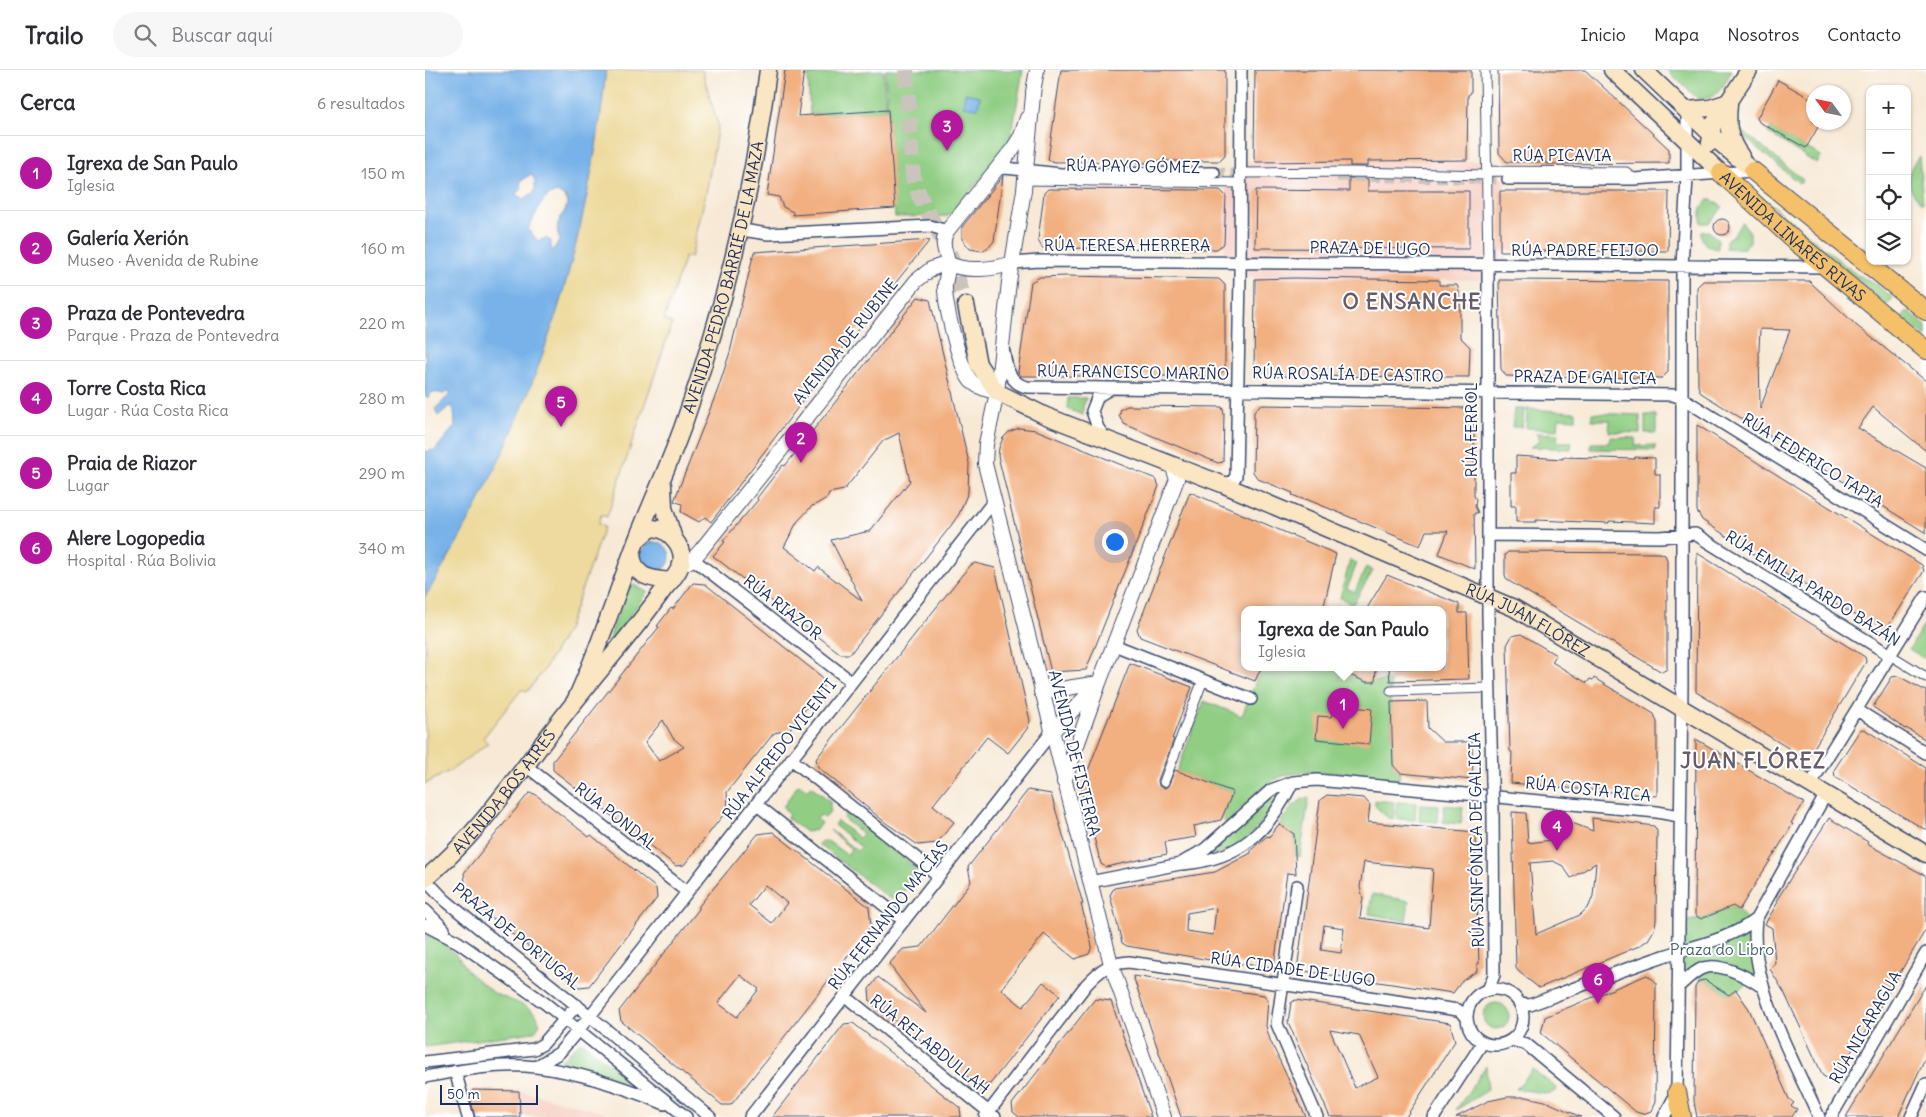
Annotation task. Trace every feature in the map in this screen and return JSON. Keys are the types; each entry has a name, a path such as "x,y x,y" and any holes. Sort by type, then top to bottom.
{"main road":[{"name":"AVENIDA PEDRO BARRIÉ DE LA MAZA","path":"634,547 663,480 703,368 742,230 768,70"},
{"path":"1612,70 1721,173"},
{"path":"1644,70 1753,171"},
{"path":"1711,134 1713,125 1749,70"},
{"path":"1687,110 1710,108 1729,102"},
{"path":"1729,102 1727,121 1731,140 1753,171"},
{"name":"AVENIDA LINARES RIVAS","path":"1711,134 1711,154 1721,173 1825,267 1926,350"},
{"name":"AVENIDA LINARES RIVAS","path":"1753,171 1926,311"},
{"path":"966,305 978,364 997,392"},
{"name":"RÚA JUAN FLÓREZ","path":"997,392 1046,416 1222,484 1488,595 1514,608 1926,854"},
{"name":"AVENIDA PEDRO BARRIÉ DE LA MAZA","path":"663,480 664,508 674,538"},
{"path":"671,581 648,579 641,575 632,562 634,547 651,528 664,531 674,538 682,557 687,562"},
{"name":"AVENIDA BOS AIRES","path":"575,701 593,662 634,547"},
{"name":"AVENIDA BOS AIRES","path":"425,879 457,850 575,701 645,617 687,562"},
{"path":"1677,1092 1682,1117"}],"street":[{"path":"997,392 982,388 971,381 964,370 947,305 945,286 948,263 943,248 947,230 1021,136 1037,70"},
{"path":"1222,484 1232,482 1236,476 1241,263 1241,70"},
{"path":"1485,70 1488,266"},
{"name":"AVENIDA DE FISTERRA","path":"1034,85 1029,171 1002,338 997,392 985,454 993,502 1111,964 1163,1117"},
{"path":"1665,1117 1677,1092 1681,707 1681,266 1687,177 1687,110"},
{"path":"996,170 1029,171"},
{"name":"RÚA PAYO GÓMEZ","path":"1029,171 1240,178"},
{"name":"RÚA PAYO GÓMEZ","path":"1029,171 1061,174 1214,173"},
{"name":"RÚA PICAVIA","path":"1487,173 1617,171 1626,172 1634,179 1687,177 1753,171"},
{"path":"1240,178 1353,172 1487,173"},
{"path":"1508,179 1634,179"},
{"path":"742,230 769,234 930,226 947,230"},
{"name":"RÚA TERESA HERRERA","path":"1013,263 1032,261 1241,263"},
{"path":"948,263 961,268 1013,263"},
{"name":"AVENIDA DE RUBINE","path":"687,562 916,281 931,268 948,263"},
{"name":"PRAZA DE LUGO","path":"1241,263 1488,266"},
{"name":"RÚA PADRE FEIJOO","path":"1488,266 1825,267"},
{"name":"RÚA FERROL","path":"1488,266 1488,595"},
{"name":"RÚA FRANCISCO MARIÑO","path":"1002,338 1010,375 1021,386 1110,389 1238,389"},
{"path":"1105,438 1098,428 1092,412 1099,396 1110,389"},
{"name":"RÚA ROSALÍA DE CASTRO","path":"1238,389 1487,392"},
{"name":"PRAZA DE GALICIA","path":"1487,392 1663,394 1682,398"},
{"name":"RÚA FEDERICO TAPIA","path":"1682,398 1926,550"},
{"path":"1064,782 1099,683 1177,479 1173,468 1166,462"},
{"name":"RÚA ALFREDO VICENTI","path":"535,1067 559,1053 590,1016 993,502"},
{"name":"RÚA EMILIA PARDO BAZÁN","path":"1488,537 1493,535 1660,536 1695,534 1926,677"},
{"name":"RÚA RIAZOR","path":"687,562 852,682"},
{"name":"RÚA SINFÓNICA DE GALICIA","path":"1488,595 1493,811 1494,975 1488,990"},
{"path":"1811,785 1926,597"},
{"path":"1114,645 1251,699"},
{"path":"1164,782 1203,680"},
{"path":"1041,692 1099,683"},
{"path":"1051,733 1099,683"},
{"path":"1391,691 1489,688"},
{"path":"1857,710 1926,753"},
{"name":"RÚA FERNANDO MACÍAS","path":"750,1117 1051,733"},
{"path":"791,759 939,876"},
{"name":"RÚA PONDAL","path":"525,766 687,892"},
{"name":"RÚA COSTA RICA","path":"1180,864 1205,849 1271,790 1293,782 1317,780 1665,812 1679,816"},
{"path":"1090,882 1180,864 1203,862 1222,857 1243,847 1262,829 1284,800 1293,782"},
{"path":"1520,1004 1530,1005 1678,951 1720,940 1741,931 1756,918 1826,794"},
{"path":"756,804 904,921"},
{"name":"PRAZA DE PORTUGAL","path":"425,879 445,900 480,930 577,1005 710,1117"},
{"path":"1297,886 1277,1024 1317,1117"},
{"path":"425,910 458,942 566,1020 686,1117"},
{"path":"1756,918 1755,949 1761,986 1819,1117"},
{"path":"425,925 458,942"},
{"name":"RÚA NICARAGUA","path":"1831,1117 1926,953"},
{"name":"RÚA CIDADE DE LUGO","path":"1111,964 1129,962 1283,984 1458,1010 1467,1016"},
{"path":"990,1115 1086,986 1100,970 1111,964"},
{"path":"1678,987 1694,972 1705,967 1733,972 1761,986"},
{"path":"1488,990 1503,990 1520,1004 1522,1023 1518,1033 1511,1040 1496,1045 1483,1042 1471,1032 1467,1016 1468,1009 1475,997 1488,990"},
{"name":"RÚA REI ABDULLAH","path":"845,996 990,1115"},
{"path":"425,1062 534,1049 543,1044 566,1020 577,1005"},
{"path":"1511,1040 1526,1044 1615,1117"},
{"path":"1434,1117 1483,1042"},
{"path":"425,1077 455,1071 498,1067 535,1067 591,1078 675,1108"},
{"path":"455,1071 469,1117"},
{"path":"1911,1117 1926,1084"}],"shaded area":[{"path":"1241,161 1486,161 1487,178 1504,178 1504,191 1500,195 1500,247 1505,251 1505,266 1488,266 1488,280 1241,278 1241,262 1224,262 1226,183 1240,183"},
{"path":"473,1090 519,1091 593,1109 617,1117 475,1117 467,1097"}],"green space":[{"path":"883,70 886,110 810,115 808,75"},
{"path":"885,70 1023,70 1010,144 949,216 895,217"},
{"path":"1667,70 1732,70 1719,91 1715,95 1704,99 1697,98"},
{"path":"1771,128 1821,156 1817,164 1768,133"},
{"path":"1741,130 1803,180 1800,184 1744,137"},
{"path":"1919,156 1923,203 1911,189 1911,168"},
{"path":"1739,178 1857,275 1873,282 1893,298 1887,305"},
{"path":"1708,200 1712,200 1723,207 1709,223 1701,223 1701,207"},
{"path":"1742,222 1750,232 1750,242 1744,248 1726,249 1726,240 1733,236"},
{"path":"1709,231 1718,240 1718,249 1708,246 1703,242 1701,232"},
{"path":"1907,311 1926,326 1926,337 1902,317"},
{"path":"1068,398 1086,398 1083,406 1083,415 1067,409"},
{"path":"1514,409 1524,409 1522,427 1512,427"},
{"path":"1527,409 1576,412 1576,419 1559,418 1558,430 1526,428"},
{"path":"1592,413 1640,415 1640,433 1609,432 1610,420 1592,420"},
{"path":"1645,415 1656,415 1656,433 1645,433"},
{"path":"1536,433 1558,434 1557,442 1572,442 1571,449 1530,447 1540,441"},
{"path":"1610,437 1636,438 1635,446 1655,445 1655,450 1591,449 1591,443 1609,443"},
{"path":"1350,560 1357,563 1347,589 1355,592 1366,567 1373,571 1353,604 1340,598"},
{"path":"630,583 647,592 611,642 616,646 603,654"},
{"path":"1926,622 1926,657 1925,659 1909,649"},
{"path":"1260,671 1341,671 1366,682 1390,681 1393,765 1400,773 1399,779 1320,772 1290,774 1278,778 1264,787 1226,824 1221,813 1224,813 1232,792 1177,771 1204,701 1242,716"},
{"path":"800,785 808,790 811,786 830,801 830,811 825,818 820,815 817,819 821,823 816,830 806,832 787,818 789,814 783,807 797,786"},
{"path":"1283,793 1265,818 1242,842 1225,852 1201,856 1215,848 1272,797"},
{"path":"1304,798 1309,798 1300,857 1295,855 1294,835 1279,824 1293,806"},
{"path":"1375,800 1394,802 1393,819 1388,818 1375,806"},
{"path":"1397,802 1416,803 1415,820 1396,819"},
{"path":"1420,804 1439,805 1438,822 1419,821"},
{"path":"1444,805 1463,807 1461,824 1443,822"},
{"path":"844,811 914,866 916,875 910,884 905,881 902,886 906,889 898,898 890,899 818,844 822,841 829,842 847,855 851,849 830,830 857,851 861,847 834,825 837,821 859,838 863,834 845,820"},
{"path":"1372,894 1409,901 1406,921 1369,914"},
{"name":"Praza do Libro","path":"1733,906 1746,919 1751,928 1763,975 1729,995 1707,981 1678,969 1679,928 1686,921 1702,919"},
{"path":"425,934 442,942 459,958 468,972 494,993 525,1006 536,1014 540,1024 534,1032 425,1047"},
{"path":"1496,1003 1505,1007 1509,1016 1505,1025 1496,1029 1487,1025 1483,1016 1487,1007"},
{"path":"581,1041 635,1085 556,1065"},
{"path":"1486,1066 1488,1090 1456,1110"},
{"path":"1533,1069 1556,1088 1555,1091 1550,1094 1516,1089"}],"sand":[{"path":"563,70 702,70 718,125 707,188 691,258 685,256 664,320 672,323 607,517 601,515 598,524 604,527 567,630 544,670 527,692 522,689 483,738 488,743 453,769 425,784 425,524 553,250 560,240 557,228 568,202 564,196"}],"water":[{"path":"425,70 606,70 597,141 584,210 567,278 546,344 522,409 493,473 461,535 425,597 425,451 435,450 455,426 454,410 451,405 438,416 435,409 450,394 449,390 444,394 433,392 427,398 425,396","holes":["531,174 535,180 535,191 524,199 515,194 522,189 520,182","557,192 567,198 568,202 557,228 560,240 553,250 551,248 551,241 546,238 538,241 528,229 542,202 551,194"]},
{"path":"965,93 980,96 978,108 963,106"},
{"path":"655,542 666,546 670,557 666,568 655,572 644,568 640,557 644,546"}],"building":[{"path":"785,70 804,70 798,116 888,110 895,208 793,215 793,212 783,207 779,197 767,195"},
{"path":"1061,70 1225,70 1225,156 1220,161 1147,161 1147,163 1137,163 1136,161 1055,162 1048,160"},
{"path":"1255,70 1471,70 1471,93 1468,95 1467,160 1368,161 1368,166 1350,166 1350,161 1256,162 1254,158"},
{"path":"1498,70 1585,70 1669,149 1669,163 1546,164 1546,162 1507,162 1499,153"},
{"path":"1778,80 1806,96 1806,130 1816,130 1806,148 1759,122 1757,118"},
{"path":"1003,176 994,241 982,251 970,249 962,239 962,227"},
{"path":"1349,178 1368,179 1368,191 1469,191 1469,249 1255,248 1256,190 1349,191"},
{"path":"1048,189 1220,190 1226,196 1224,243 1217,249 1042,248 1038,240 1044,193"},
{"path":"1500,191 1669,191 1668,251 1500,251"},
{"path":"1719,219 1725,219 1730,224 1728,233 1719,235 1714,230 1714,224"},
{"path":"930,240 839,353 841,354 811,390 711,522 705,517 699,522 681,512 682,504 674,501 718,389 730,352 754,252"},
{"path":"1040,277 1219,279 1225,285 1225,370 1217,376 1021,376 1018,372 1031,282"},
{"path":"1255,279 1439,280 1439,285 1457,285 1460,303 1460,337 1470,347 1469,377 1257,376 1254,373"},
{"path":"1499,280 1668,281 1668,372 1662,378 1506,376 1501,369"},
{"path":"1703,281 1809,281 1857,326 1926,381 1926,451 1873,407 1858,428 1926,468 1926,533 1701,393 1698,386 1697,287","holes":["1760,329 1790,330 1760,409"]},
{"path":"918,297 930,300 969,463 968,492 959,514 950,527 850,654 841,654 713,556 725,542 723,541 758,500 757,498 774,476 783,465 785,466","holes":["899,433 910,481 870,531 831,540 862,601 818,567 815,571 784,547 797,522 813,505 827,498 829,493 844,490 883,441"]},
{"path":"1260,405 1470,408 1474,412 1474,496 1478,513 1474,513 1475,569 1439,554 1448,531 1426,531 1420,546 1292,495 1293,493 1258,479 1253,472 1254,412"},
{"path":"1127,406 1222,407 1224,413 1223,462 1218,463 1124,424 1119,415 1121,409"},
{"path":"1697,425 1922,565 1924,571 1886,630 1880,631 1793,577 1788,576 1772,563 1760,558 1702,520 1697,511"},
{"path":"1019,428 1036,430 1156,479 1159,486 1086,670 1051,672 998,456 1003,438 1009,432"},
{"path":"1516,456 1563,459 1563,457 1655,458 1655,474 1660,474 1660,507 1655,507 1655,523 1536,520 1536,522 1516,522 1516,506 1511,506 1511,473 1516,473"},
{"path":"1190,492 1336,554 1324,606 1241,606 1241,671 1260,671 1255,681 1140,637 1137,629"},
{"path":"1508,552 1660,553 1665,555 1667,560 1667,669 1662,672 1507,580 1505,575 1505,555"},
{"path":"1697,553 1865,657 1866,662 1809,756 1803,757 1696,692"},
{"path":"975,563 995,568 1030,721 1027,729 1008,753 987,737 933,805 954,822 937,843 918,845 886,823 818,767 816,759 962,575"},
{"path":"1387,575 1459,604 1459,613 1467,613 1469,679 1390,681 1389,671 1446,671 1446,606 1368,606"},
{"path":"693,583 705,584 822,677 823,687 789,730 774,733 727,792 728,809 684,865 676,866 553,770 553,761 659,627 657,626 671,608 673,609","holes":["663,720 673,738 684,747 659,761 645,742"]},
{"path":"1521,634 1556,655 1552,662 1587,683 1590,679 1593,680 1594,678 1654,714 1657,722 1657,796 1511,783 1512,752 1510,751 1507,645 1512,636"},
{"path":"1130,663 1192,687 1158,780 1159,786 1165,788 1168,786 1175,770 1233,792 1221,820 1194,826 1196,837 1165,842 1167,854 1106,867 1101,864 1081,788"},
{"path":"1341,671 1376,671 1375,682 1366,682"},
{"path":"1898,676 1926,691 1926,740 1905,729 1873,707 1892,677"},
{"path":"1427,701 1428,728 1443,742 1472,742 1473,780 1400,773 1393,765 1391,702"},
{"path":"1353,707 1372,709 1369,744 1316,739 1318,716 1331,717 1332,713 1352,715"},
{"path":"1864,729 1926,768 1926,830 1835,777 1834,770 1860,730"},
{"path":"1696,739 1804,803 1791,823 1793,824 1739,910 1733,906 1701,919 1695,915"},
{"path":"1028,790 1051,794 1083,904 1081,904 1092,946 1089,954 1075,959 1044,934 1001,989 1023,1007 1043,982 1060,995 990,1084 980,1086 870,1001 869,989 878,977 926,1013 889,964 903,949 921,947 971,882 968,867"},
{"path":"529,793 535,794 589,837 591,835 656,888 657,898 589,986 579,987 467,898 464,873"},
{"path":"1327,795 1364,798 1370,805 1368,822 1475,832 1479,964 1477,964 1477,971 1462,981 1453,993 1297,970 1320,800","holes":["1364,862 1433,869 1429,928 1360,918 1363,898 1360,887","1324,925 1344,928 1341,953 1321,950"]},
{"path":"1512,812 1526,813 1528,843 1552,840 1561,832 1567,821 1593,831 1592,818 1654,826 1657,831 1656,921 1654,930 1648,940 1639,946 1539,988 1516,968","holes":["1553,861 1563,866 1571,878 1596,863 1593,896 1589,906 1580,915 1536,934 1530,863"]},
{"path":"1829,818 1868,842 1867,844 1926,876 1926,929 1863,1035 1836,1077 1831,1080 1823,1076 1784,992 1770,969 1775,963 1772,928 1765,924 1778,902 1776,901"},
{"path":"1279,824 1294,834 1296,874 1287,873 1274,967 1222,962 1127,946 1122,943 1110,895 1114,888 1215,872 1251,853 1251,850 1267,836 1269,837","holes":["1216,908 1213,935 1186,931 1187,913"]},
{"path":"773,832 869,907 871,926 731,1105 722,1105 621,1021 619,1011 699,909 699,906 758,834","holes":["765,885 787,903 772,923 749,905","740,975 759,989 737,1017 718,1003"]},
{"path":"1647,975 1656,982 1655,1102 1651,1111 1643,1114 1636,1112 1541,1033 1545,1017"},
{"path":"1133,976 1264,995 1268,1000 1266,1026 1270,1040 1306,1117 1181,1117"},
{"path":"1705,980 1729,995 1736,990 1749,1009 1789,1099 1794,1103 1791,1106 1797,1109 1792,1117 1697,1117 1694,1101 1695,987 1699,981"},
{"path":"1926,985 1926,1056 1898,1117 1846,1117"},
{"path":"1095,999 1111,1001 1151,1117 1019,1117 1013,1112 1012,1104"},
{"path":"1295,1000 1450,1023 1455,1041 1406,1117 1330,1117 1288,1022 1291,1003","holes":["1330,1030 1359,1035 1378,1077 1355,1088"]},
{"path":"853,1023 960,1108 961,1117 772,1117 844,1024"},
{"path":"473,1090 519,1091 520,1117 475,1117 469,1094"},
{"path":"1507,1097 1526,1097 1545,1101 1581,1117 1456,1117 1488,1101"}],"tunnel":[{"path":"906,70 913,177 919,195 950,255 966,305"},
{"path":"1214,173 1249,174"},
{"path":"1337,176 1508,179"}],"place":[{"name":"Praza de Pontevedra","path":"947,151"},
{"name":"Praia de Riazor","path":"561,427"},
{"name":"Galería Xerión","path":"801,463"},
{"name":"Igrexa de San Paulo","path":"1343,729"},
{"name":"Torre Costa Rica","path":"1557,851"},
{"name":"Alere Logopedia","path":"1598,1004"}],"district":[{"name":"O ENSANCHE","path":"1412,302"},
{"name":"JUAN FLÓREZ","path":"1753,761"}]}
